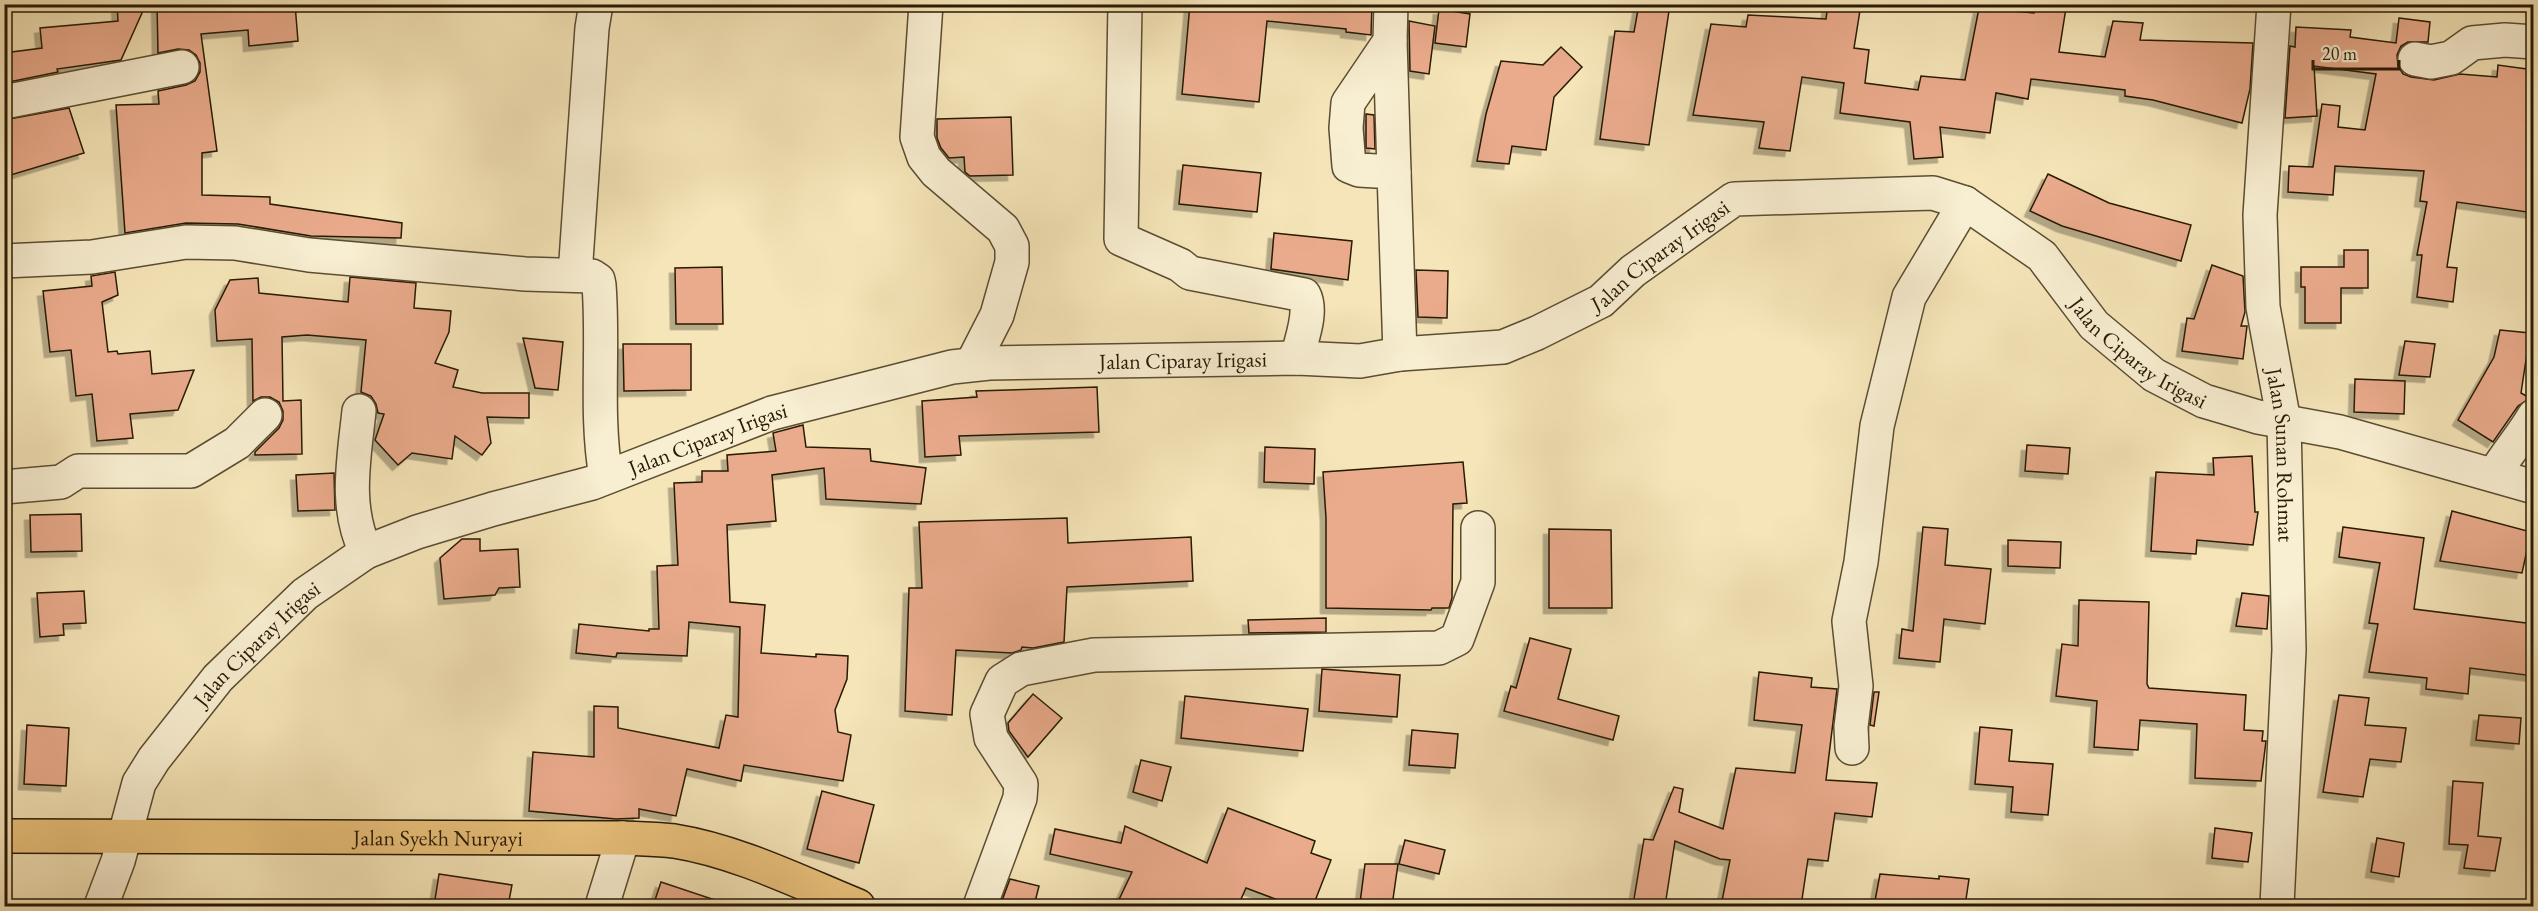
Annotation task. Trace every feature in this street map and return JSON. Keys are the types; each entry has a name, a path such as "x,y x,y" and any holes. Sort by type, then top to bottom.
{"main road":[{"name":"Jalan Syekh Nuryayi","path":"4,836 623,838 675,842 723,854 780,874 858,906"}],"street":[{"path":"575,275 587,87 596,4"},
{"path":"926,4 917,137 924,157 936,172 1003,229 1012,246 1012,262 997,315 977,356"},
{"path":"1125,4 1121,239 1180,265 1190,273 1304,295 1307,302 1307,315 1297,358"},
{"path":"1391,4 1390,41 1400,354"},
{"name":"Jalan Sunan Rohmat","path":"2274,4 2260,215 2263,307 2284,422 2289,650 2277,906"},
{"path":"2415,59 2431,62 2451,58 2472,44 2505,40 2534,42"},
{"path":"1390,41 1348,103 1346,128 1347,155 1351,168 1394,172"},
{"path":"4,102 182,67"},
{"name":"Jalan Ciparay Irigasi","path":"101,906 118,835 146,771 218,678 305,594 359,534 428,529 493,508 569,490 604,465 772,413 977,356 1297,358 1360,361 1400,354 1503,347 1601,301 1633,271 1734,200 1933,193 1965,203 2042,256 2094,325 2154,375 2204,401 2284,422 2340,432 2534,487"},
{"path":"1852,748 1851,727 1856,686 1849,621 1861,562 1877,426 1909,297 1965,203"},
{"path":"4,261 92,257 186,242 235,243 309,255 525,274 592,276 598,280 602,318 604,465"},
{"path":"359,411 351,492 359,534"},
{"path":"4,487 61,482 78,471 191,471 237,443 265,415"},
{"path":"2494,475 2510,448 2522,437 2534,416"},
{"path":"980,906 1020,798 1021,788 991,738 987,714 1002,681 1022,669 1094,655 1439,648 1457,639 1478,582 1478,528"},
{"path":"602,906 623,838"}],"building":[{"path":"117,4 146,4 121,60 57,69 58,72 4,83 4,53 42,48 40,28 118,21"},
{"path":"157,4 295,4 298,41 249,46 248,30 201,34 217,151 202,153 202,195 270,197 270,204 402,223 401,238 311,236 238,224 186,223 125,233 116,105 159,104 158,91 195,81 200,72 200,63 196,55 189,50 178,49 158,53"},
{"path":"1190,4 1372,4 1371,35 1346,32 1346,29 1267,21 1259,102 1182,94"},
{"path":"1639,4 1670,4 1649,145 1600,139 1615,31 1634,32"},
{"path":"1828,4 1861,4 1854,48 1869,50 1865,83 1918,90 1921,76 1965,80 1979,8 2034,13 2035,5 2066,8 2059,52 2105,57 2113,21 2143,23 2140,40 2253,43 2250,89 2242,123 2153,100 2125,96 2125,90 2031,79 2028,99 1996,93 1990,133 1940,127 1943,157 1914,159 1910,122 1840,113 1844,83 1802,77 1790,151 1759,148 1764,122 1693,115 1711,24 1746,27 1748,15 1826,19"},
{"path":"1439,9 1470,14 1466,47 1435,43"},
{"path":"2399,18 2430,22 2428,42 2408,42 2401,46 2397,55 2398,66 2403,74 2434,80 2460,74 2497,77 2498,65 2534,70 2534,213 2457,202 2447,267 2457,268 2453,302 2417,297 2422,255 2417,255 2427,202 2420,201 2424,171 2335,166 2333,195 2288,192 2289,166 2313,167 2322,104 2340,106 2338,127 2365,130 2376,74 2314,66 2317,116 2285,118 2290,46 2295,47 2296,27 2351,30 2350,37 2396,43"},
{"path":"1409,21 1435,26 1429,74 1410,71"},
{"path":"1561,47 1582,67 1554,97 1546,150 1512,146 1509,164 1477,161 1486,114 1501,61 1543,65"},
{"path":"69,108 84,153 4,177 4,120"},
{"path":"1366,114 1374,115 1375,149 1366,148"},
{"path":"1011,117 1013,175 970,176 965,172 964,157 949,158 937,138 937,119"},
{"path":"1183,165 1261,173 1257,212 1179,204"},
{"path":"2048,174 2109,203 2191,225 2181,261 2062,226 2030,211"},
{"path":"1274,233 1352,241 1348,280 1271,269"},
{"path":"2344,250 2368,250 2368,288 2341,288 2341,323 2305,323 2305,287 2301,287 2301,267 2344,267"},
{"path":"2212,265 2243,276 2245,312 2241,326 2247,326 2243,359 2182,351 2187,318 2194,319"},
{"path":"722,267 723,324 676,324 675,268"},
{"path":"1416,270 1448,271 1447,318 1418,317"},
{"path":"115,272 118,295 102,302 108,352 117,351 118,354 150,351 152,374 194,370 178,410 130,414 133,438 97,441 92,394 76,396 71,350 50,352 43,291 92,286 91,276"},
{"path":"350,277 416,283 414,308 451,311 449,332 435,363 458,370 453,387 482,393 529,393 529,418 487,417 491,443 482,455 455,436 452,459 412,453 398,465 375,440 384,414 378,413 371,396 361,392 366,340 307,335 282,337 283,401 301,400 302,454 255,455 255,452 279,428 283,420 283,411 279,402 270,397 261,397 253,401 252,339 217,341 215,310 230,280 258,278 259,293 348,302"},
{"path":"2500,330 2530,333 2521,393 2530,398 2518,406 2493,442 2458,420 2494,357"},
{"path":"523,338 563,342 558,390 535,388"},
{"path":"2405,341 2435,344 2430,377 2399,375"},
{"path":"623,344 691,344 691,390 624,391"},
{"path":"2355,379 2405,381 2404,414 2354,412"},
{"path":"1097,387 1099,432 959,436 961,455 925,457 922,401 977,397 976,391"},
{"path":"803,425 806,447 870,449 871,461 926,468 921,504 826,499 824,468 772,475 776,521 727,525 730,602 765,605 761,653 816,657 816,654 848,656 847,679 835,710 838,732 851,735 843,781 744,765 741,781 687,769 676,816 639,809 639,818 616,819 529,811 533,752 594,757 594,706 618,707 618,728 719,748 726,715 738,717 740,627 689,622 687,656 617,653 616,657 576,653 579,624 649,631 649,629 659,629 657,566 678,565 674,483 702,482 702,471 728,471 727,455 776,451 773,433"},
{"path":"2027,445 2070,448 2068,474 2025,471"},
{"path":"1265,447 1315,449 1314,484 1264,482"},
{"path":"2252,456 2255,512 2258,512 2253,545 2197,540 2196,554 2151,551 2156,472 2214,475 2213,458"},
{"path":"1463,462 1467,503 1453,504 1452,598 1449,608 1432,608 1431,610 1326,608 1326,518 1323,472"},
{"path":"334,473 335,510 298,511 296,475"},
{"path":"2452,511 2531,532 2522,573 2440,561"},
{"path":"81,514 82,551 31,552 30,515"},
{"path":"1067,518 1068,543 1191,537 1193,581 1067,587 1064,642 1033,648 1022,647 1021,650 1012,653 956,650 952,715 905,711 909,588 922,588 919,522"},
{"path":"1923,527 1948,529 1945,565 1991,569 1985,624 1944,619 1940,662 1899,658 1902,629 1913,631"},
{"path":"2343,527 2424,538 2414,609 2534,624 2534,676 2470,668 2468,694 2426,689 2427,678 2369,672 2378,624 2369,623 2380,563 2339,557"},
{"path":"1549,529 1611,530 1612,608 1549,608"},
{"path":"462,539 480,539 480,551 518,549 520,587 499,588 495,595 444,599 440,558"},
{"path":"2008,540 2061,542 2060,568 2008,566"},
{"path":"84,591 86,623 63,624 64,635 40,637 37,593"},
{"path":"2242,593 2269,596 2267,629 2236,626"},
{"path":"2079,600 2149,602 2147,684 2149,688 2246,695 2244,730 2263,731 2262,741 2266,741 2261,781 2195,778 2197,724 2140,720 2138,750 2094,747 2097,701 2056,696 2062,644 2078,646"},
{"path":"1326,618 1326,632 1249,633 1248,620"},
{"path":"1530,638 1571,649 1558,699 1619,716 1613,740 1504,711 1511,686 1516,688"},
{"path":"1322,669 1400,675 1397,717 1319,711"},
{"path":"1759,672 1812,678 1811,687 1837,689 1826,780 1877,783 1872,817 1835,813 1828,861 1808,859 1801,906 1721,906 1730,860 1720,859 1675,841 1665,906 1633,905 1644,839 1653,840 1674,787 1683,789 1679,812 1723,829 1736,768 1795,773 1802,725 1754,720"},
{"path":"1874,692 1879,692 1874,726 1870,725"},
{"path":"1033,694 1062,718 1028,757 1009,731 1008,723"},
{"path":"2339,695 2369,698 2365,725 2406,728 2401,762 2370,759 2363,797 2323,792"},
{"path":"1185,696 1308,709 1303,751 1181,738"},
{"path":"2479,715 2521,718 2519,744 2476,740"},
{"path":"27,725 69,728 66,786 24,784"},
{"path":"1980,727 2012,730 2009,761 2053,764 2048,815 2011,812 2013,787 1975,784"},
{"path":"1412,730 1458,734 1455,768 1409,765"},
{"path":"1141,760 1171,767 1162,801 1133,792"},
{"path":"2453,781 2483,783 2478,836 2501,838 2495,871 2464,868 2468,845 2449,844"},
{"path":"822,791 874,805 859,863 807,849"},
{"path":"1228,808 1315,841 1311,853 1331,860 1313,906 1294,906 1246,888 1238,906 1116,906 1132,872 1050,854 1055,829 1121,843 1125,826 1207,863"},
{"path":"2215,828 2252,833 2248,862 2212,858"},
{"path":"2377,838 2404,843 2399,877 2371,872"},
{"path":"1405,840 1445,850 1439,874 1399,864"},
{"path":"1365,864 1398,864 1392,906 1360,903"},
{"path":"439,874 512,885 508,906 434,906"},
{"path":"1880,874 1969,879 1965,906 1874,906"},
{"path":"1010,879 1039,886 1034,906 1000,906"},
{"path":"661,882 721,902 720,906 653,906"}]}
